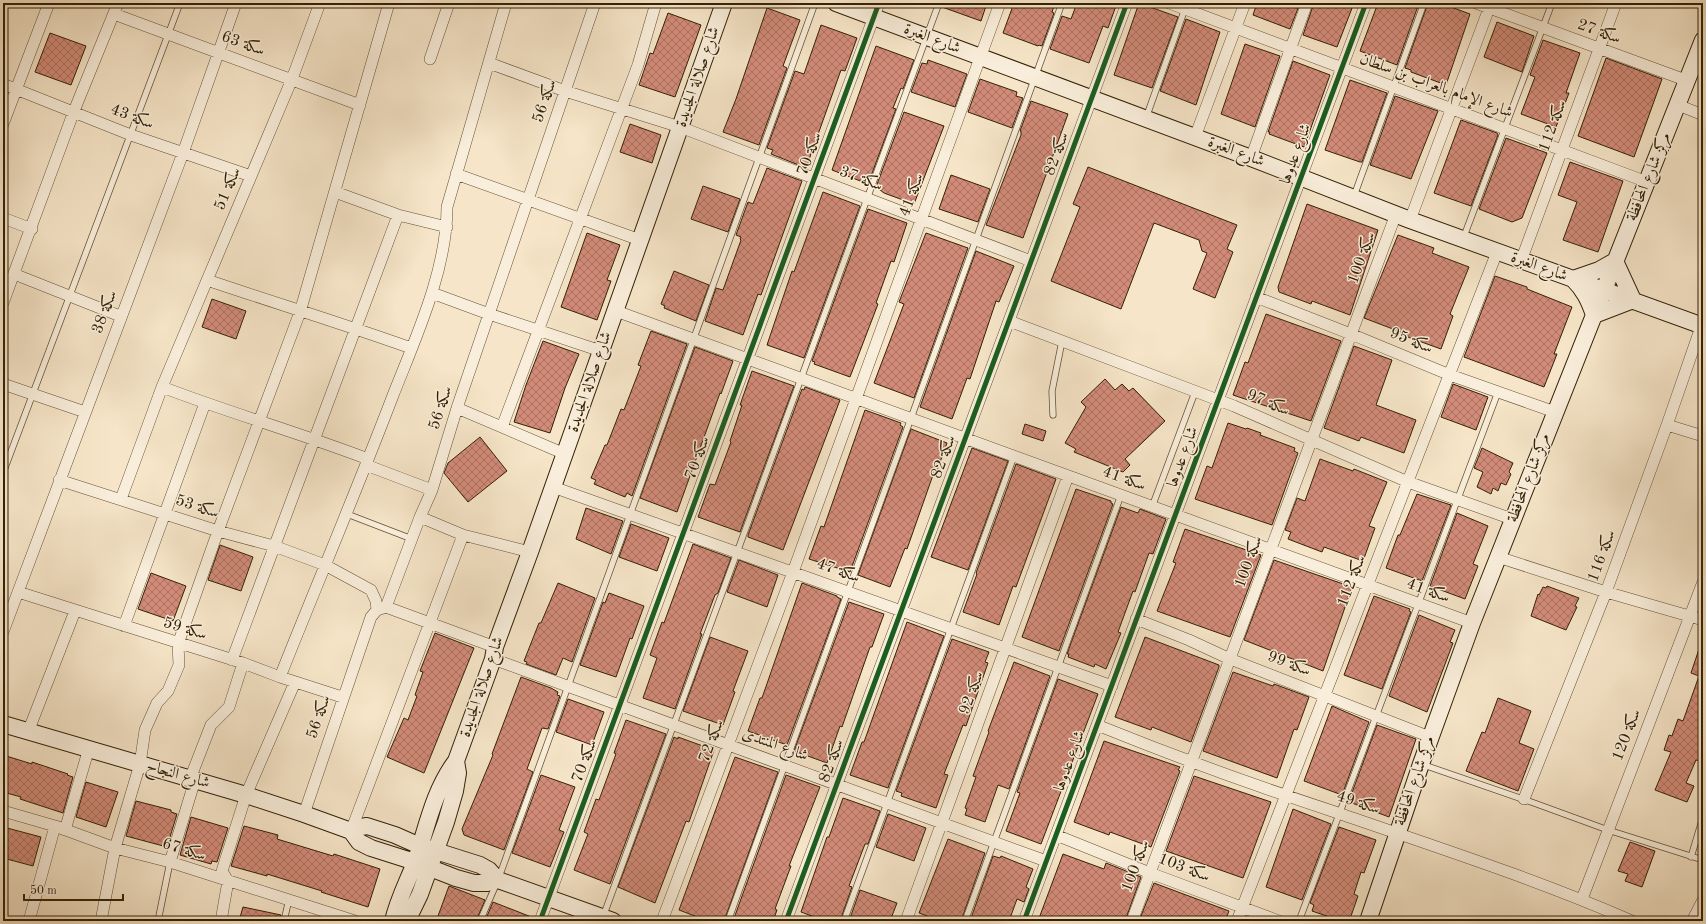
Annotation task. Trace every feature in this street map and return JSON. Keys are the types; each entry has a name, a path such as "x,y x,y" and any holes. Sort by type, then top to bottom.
{"street":[{"path":"3,124 49,3"},
{"path":"3,303 32,229 74,111 118,3"},
{"name":"سكة 38","path":"3,632 120,316 183,152 236,3"},
{"name":"سكة 51","path":"121,499 162,387 292,79 320,3"},
{"path":"101,921 115,848 140,764 145,730 156,703 168,691 179,665 178,644 218,531 300,312 389,3"},
{"path":"430,59 448,3"},
{"path":"280,677 347,514 432,293 447,227 447,207 506,3"},
{"name":"سكة 56","path":"304,814 342,697 371,618 381,608 432,490 457,408 595,3"},
{"path":"502,427 638,65 656,3"},
{"name":"شارع صلالة الجديدة","path":"393,921 404,887 415,862 439,788 456,761 724,3"},
{"name":"شارع الغبرة","path":"836,3 877,10 927,37 1146,118 1521,261 1702,324"},
{"name":"سكة 41","path":"793,572 979,56 1000,3"},
{"name":"سكة 82","path":"786,921 1127,3"},
{"name":"شارع الإمام بالعراب بن سلطان","path":"1169,3 1186,6 1236,28 1647,182"},
{"path":"1195,137 1245,3"},
{"path":"1251,158 1307,3"},
{"name":"شارع عدوها","path":"1024,921 1366,3"},
{"name":"سكة 27","path":"1476,3 1490,5 1542,28 1688,81"},
{"name":"سكة 112","path":"1521,261 1616,3"},
{"name":"سكة 100","path":"1132,921 1351,334 1452,108 1490,5"},
{"name":"سكة 70","path":"540,921 877,10"},
{"name":"سكة 63","path":"114,14 360,105"},
{"name":"مركز شارع المحافظة","path":"1368,921 1430,737 1472,623 1703,40"},
{"name":"سكة 37","path":"488,63 565,91 680,127 1031,261"},
{"name":"سكة 43","path":"3,84 131,135 251,176"},
{"path":"1678,105 1703,115"},
{"path":"456,174 640,240"},
{"path":"335,192 398,214 447,227"},
{"path":"232,660 398,214"},
{"path":"3,218 32,229"},
{"name":"سكة 112","path":"1237,921 1497,252"},
{"path":"1615,261 1633,300 1594,315 1583,289 1573,279 1599,270 1615,261"},
{"path":"14,274 120,316"},
{"path":"206,280 300,312 356,328 411,348"},
{"path":"432,293 489,314 601,351"},
{"name":"سكة 95","path":"1256,297 1450,374 1555,412"},
{"name":"سكة 41","path":"616,310 1152,506 1270,551 1472,623"},
{"name":"سكة 97","path":"1009,321 1218,400 1408,482 1512,519"},
{"name":"سكة 116","path":"1524,799 1606,592 1668,425 1702,324"},
{"path":"3,384 85,412"},
{"path":"162,387 259,422 314,438 432,490"},
{"path":"124,626 205,403"},
{"path":"457,408 565,454"},
{"path":"1668,425 1703,436"},
{"name":"سكة 92","path":"906,921 1068,476"},
{"name":"سكة 53","path":"59,480 218,531 274,546 325,565 371,590 381,608"},
{"name":"سكة 47","path":"553,487 1112,686"},
{"path":"420,517 463,535 530,552"},
{"path":"351,831 463,535"},
{"path":"1498,557 1606,592 1703,620"},
{"name":"سكة 72","path":"662,921 793,572"},
{"name":"سكة 120","path":"1582,899 1703,582"},
{"name":"سكة 59","path":"18,592 178,644 243,663 280,677 342,697"},
{"name":"شارع المنتدى","path":"381,608 429,622 568,686 1046,861"},
{"path":"28,732 75,610"},
{"name":"سكة 99","path":"1136,619 1430,737"},
{"path":"170,862 193,779 211,725 229,706 243,663"},
{"path":"221,921 228,881 222,871 246,795 295,682"},
{"name":"شارع النجاح","path":"3,724 193,779 304,814 351,831 360,842 381,852 415,862 456,878 487,883 498,880"},
{"name":"سكة 49","path":"1097,725 1191,762 1286,796 1397,832 1582,899 1632,921"},
{"path":"29,921 89,748"},
{"name":"شارع صلالة الجديدة","path":"407,921 420,894 446,822 455,791 458,773 456,761"},
{"name":"سكة 67","path":"3,811 60,828 115,848 170,862 355,921"},
{"path":"395,835 417,829 431,815"},
{"path":"446,822 446,833 449,841 462,859"},
{"name":"شارع النجاح","path":"351,831 367,826 395,835 420,846 462,859 489,870 498,880 605,920"},
{"name":"سكة 103","path":"1056,835 1150,873 1279,921"},
{"path":"381,852 393,862 404,887"},
{"path":"420,894 432,884 456,878"},
{"path":"1692,921 1703,900"}],"lane":[{"path":"3,473 180,3"},
{"path":"480,921 498,880 815,3"},
{"path":"605,920 673,725 736,552 802,378 939,3"},
{"path":"728,921 1062,3"},
{"path":"1353,198 1424,3"},
{"path":"1463,239 1552,3"},
{"path":"1146,118 1186,6"},
{"path":"1053,415 1052,390 1062,341"},
{"path":"1152,506 1195,392"},
{"path":"1299,921 1498,392"},
{"path":"844,921 1014,456"},
{"path":"965,921 1121,495"},
{"path":"347,514 412,539"},
{"path":"1421,764 1524,799 1608,830 1703,860"},
{"path":"1691,857 1703,817"},
{"path":"158,921 170,862"},
{"path":"284,921 289,899"}],"building":[{"path":"943,3 987,3 981,21 942,7"},
{"path":"1014,3 1055,3 1052,12 1054,13 1042,46 1038,46 1003,33"},
{"path":"1077,3 1117,3 1108,28 1103,26 1089,63 1050,49 1062,16 1071,19"},
{"path":"1139,3 1178,17 1152,88 1114,75"},
{"path":"1257,3 1300,3 1290,29 1253,15"},
{"path":"1314,3 1354,3 1337,47 1303,35"},
{"path":"1378,3 1419,3 1397,65 1360,51"},
{"path":"1428,3 1440,3 1470,14 1446,85 1411,72 1411,70 1405,68"},
{"path":"767,8 800,20 783,66 787,68 759,145 723,132 736,99"},
{"path":"668,13 701,25 675,97 639,85 650,53 653,54"},
{"path":"1186,19 1220,32 1196,105 1160,91"},
{"path":"1497,22 1534,36 1522,72 1484,57"},
{"path":"821,25 857,38 845,71 841,70 806,168 771,154 773,150 767,148 795,71 804,74"},
{"path":"50,33 86,46 71,85 35,72"},
{"path":"1543,40 1580,53 1566,93 1569,93 1556,127 1521,114 1535,77 1530,75"},
{"path":"1245,44 1280,56 1255,127 1221,114"},
{"path":"876,46 914,60 903,89 901,88 893,108 896,109 868,184 832,170"},
{"path":"1606,58 1662,79 1634,157 1578,136"},
{"path":"928,60 967,74 955,107 911,92 922,63 927,64"},
{"path":"1293,61 1330,75 1304,147 1269,134 1270,132 1268,132"},
{"path":"980,79 1017,92 1016,96 1023,98 1012,128 968,112"},
{"path":"1350,80 1387,93 1362,162 1325,150"},
{"path":"1395,96 1438,111 1411,179 1370,165"},
{"path":"1031,101 1068,114 1023,238 986,225 1021,135 1020,131"},
{"path":"904,112 944,126 914,204 884,193 876,187"},
{"path":"1461,120 1497,133 1498,135 1471,206 1434,193"},
{"path":"630,124 661,135 652,163 620,152"},
{"path":"1506,138 1547,153 1522,218 1512,222 1479,209"},
{"path":"1570,162 1623,181 1598,252 1563,240 1577,202 1558,195"},
{"path":"1088,167 1237,225 1227,249 1233,252 1215,298 1193,289 1207,253 1202,251 1199,240 1154,223 1121,309 1051,281 1080,207 1073,204"},
{"path":"767,168 802,181 761,295 758,294 743,335 705,321 716,288 723,290 741,240 741,237 736,235 748,202 753,204"},
{"path":"951,175 990,189 978,222 939,209"},
{"path":"703,186 740,199 728,232 691,219"},
{"path":"823,192 860,206 804,358 767,345 792,271 794,272"},
{"path":"1307,204 1378,230 1350,315 1312,301 1311,304 1279,292 1278,287"},
{"path":"868,209 907,223 894,262 891,261 876,303 878,304 850,377 814,364 815,362 812,361"},
{"path":"587,233 620,245 607,280 611,281 597,320 561,307"},
{"path":"926,233 968,248 914,398 874,383 904,304 899,302"},
{"path":"1398,235 1434,248 1432,253 1469,267 1450,314 1453,316 1441,349 1405,336 1406,334 1364,318"},
{"path":"976,251 1014,266 999,302 996,301 970,379 967,378 952,419 920,407"},
{"path":"674,271 709,285 696,321 664,308 665,306 661,304"},
{"path":"1495,276 1527,287 1527,289 1572,307 1554,354 1557,354 1544,387 1464,357"},
{"path":"212,299 246,311 236,339 202,327"},
{"path":"1266,314 1341,341 1311,421 1233,395 1245,362 1248,363"},
{"path":"651,331 687,344 632,496 627,493 625,497 594,484 596,480 591,478 605,445 607,445 621,409 624,410 641,366 638,365"},
{"path":"543,341 579,354 565,388 550,433 514,422"},
{"path":"1354,346 1392,360 1376,405 1416,420 1404,453 1361,437 1359,441 1324,428"},
{"path":"695,347 733,361 677,512 640,498"},
{"path":"752,371 794,386 740,532 698,517 710,484 715,485 731,442 730,441 742,405 740,405"},
{"path":"1105,379 1115,390 1122,384 1129,391 1133,388 1165,421 1125,459 1130,465 1123,472 1074,452 1076,449 1065,443 1086,407 1081,402"},
{"path":"1453,384 1488,397 1476,430 1441,417"},
{"path":"805,387 840,400 783,550 748,537 748,535 802,389 804,390"},
{"path":"865,410 901,423 900,425 903,427 850,572 809,559 821,526 824,527"},
{"path":"1228,423 1261,433 1260,435 1295,448 1294,451 1298,453 1272,525 1195,499 1207,466 1212,468"},
{"path":"1025,424 1046,431 1043,441 1022,434"},
{"path":"911,429 947,443 935,476 933,475 907,549 905,548 890,587 858,575"},
{"path":"480,437 507,471 468,502 444,473 448,463"},
{"path":"972,448 1008,461 968,570 931,557"},
{"path":"1482,448 1513,463 1509,472 1511,474 1506,485 1501,483 1498,491 1493,488 1491,494 1477,487 1483,472 1474,468"},
{"path":"1320,459 1353,471 1354,469 1387,482 1369,526 1375,528 1363,561 1324,547 1322,552 1288,539 1291,532 1285,530 1297,498 1305,501"},
{"path":"1016,464 1056,479 1016,587 1013,586 999,625 963,612"},
{"path":"1076,489 1111,501 1113,504 1059,651 1022,637"},
{"path":"1417,494 1451,505 1422,581 1386,568 1398,535 1400,535"},
{"path":"1121,507 1138,513 1140,509 1166,519 1153,554 1149,553 1135,592 1133,591 1118,632 1121,633 1106,669 1095,664 1094,667 1068,657 1069,654 1067,654"},
{"path":"586,508 623,521 611,554 576,539"},
{"path":"1457,513 1488,526 1473,564 1478,566 1465,599 1430,586"},
{"path":"631,524 669,538 657,571 619,557"},
{"path":"1185,529 1261,555 1230,637 1157,611 1176,563 1173,562"},
{"path":"693,544 731,558 700,634 702,634 675,709 643,698 657,658 650,655 662,622 664,623"},
{"path":"220,545 253,557 241,591 208,580"},
{"path":"739,560 778,575 767,607 727,592"},
{"path":"1274,560 1352,587 1323,671 1244,640"},
{"path":"151,573 186,586 173,621 138,609"},
{"path":"558,583 595,598 572,662 563,658 556,675 526,664 527,662 524,661 539,623 541,623"},
{"path":"802,583 837,596 841,599 787,745 748,731 760,698 762,698"},
{"path":"1547,586 1579,598 1575,606 1577,607 1566,630 1531,616 1538,594 1539,595 1543,587 1546,588"},
{"path":"609,593 644,606 632,639 630,638 616,677 580,665 603,602 605,603"},
{"path":"1374,596 1410,609 1409,611 1411,612 1382,689 1344,675"},
{"path":"849,602 884,614 872,647 870,647 842,727 840,726 827,763 794,751"},
{"path":"1419,615 1455,630 1450,642 1453,643 1427,712 1389,696"},
{"path":"907,622 944,636 888,788 850,775 862,742 864,742"},
{"path":"435,633 474,648 424,773 387,757 404,718 408,720 417,696 415,695 423,672 420,671"},
{"path":"710,637 748,651 733,691 735,692 723,725 683,711"},
{"path":"1145,637 1219,665 1191,742 1152,727 1151,730 1115,717"},
{"path":"952,639 989,652 985,662 988,663 966,726 963,725 944,774 948,775 936,808 901,796 902,793 896,791"},
{"path":"1701,643 1703,643 1703,762 1696,760 1686,783 1694,786 1687,802 1655,790 1671,752 1664,750 1669,735 1672,736 1678,719 1683,721 1699,676 1691,673"},
{"path":"1014,662 1050,676 1009,789 998,785 985,822 965,815 967,809 965,808 976,777 973,776 989,732 988,731"},
{"path":"1233,672 1273,686 1274,684 1309,697 1297,730 1294,729 1277,778 1203,751"},
{"path":"521,677 551,688 558,692 557,695 560,696 548,729 542,728 527,769 533,772 504,850 464,835 462,829 493,755 492,754"},
{"path":"1058,679 1098,694 1041,844 1006,831 1020,793 1017,792"},
{"path":"1498,698 1531,711 1519,743 1534,749 1518,791 1466,771 1482,732 1485,733"},
{"path":"568,699 604,712 592,745 556,732"},
{"path":"1332,706 1369,722 1342,795 1304,781"},
{"path":"626,720 666,734 610,884 574,870 588,834 584,832 596,799 599,800 616,754 614,753"},
{"path":"1377,725 1416,739 1389,817 1352,803 1353,799 1350,798"},
{"path":"674,737 678,739 678,737 714,750 689,822 686,821 655,903 618,887"},
{"path":"1104,741 1180,767 1178,770 1180,771 1151,847 1110,832 1109,835 1074,822"},
{"path":"3,755 32,764 32,762 73,777 63,813 20,799 21,797 3,792"},
{"path":"735,757 778,772 724,921 708,921 679,910"},
{"path":"541,775 575,787 559,830 564,832 550,867 512,853"},
{"path":"786,775 820,787 789,866 791,866 775,909 777,910 773,921 733,921"},
{"path":"1194,776 1271,802 1243,878 1166,851"},
{"path":"86,782 118,792 106,827 76,817"},
{"path":"843,798 880,811 868,844 865,844 849,886 852,887 840,921 825,921 801,912 827,837 829,837"},
{"path":"136,801 171,810 171,812 177,814 167,847 126,836"},
{"path":"1293,809 1331,824 1302,900 1266,887"},
{"path":"888,814 926,828 914,861 876,847"},
{"path":"191,817 228,828 217,862 212,861 211,864 180,855"},
{"path":"244,826 278,835 277,839 333,856 334,854 380,869 368,907 267,874 267,876 231,866"},
{"path":"1339,827 1376,840 1364,873 1361,872 1354,894 1358,896 1350,919 1347,918 1346,921 1341,921 1312,911 1314,905 1310,903"},
{"path":"7,828 41,837 33,866 3,858 3,841"},
{"path":"948,839 985,853 961,921 941,921 919,913"},
{"path":"1630,842 1655,851 1642,887 1625,881 1628,874 1618,871"},
{"path":"1063,854 1104,869 1106,863 1141,877 1125,921 1038,921"},
{"path":"993,856 1000,858 1001,856 1033,869 1026,887 1029,889 1024,902 1017,899 1009,921 970,921"},
{"path":"1154,883 1229,911 1225,921 1139,921"},
{"path":"449,886 485,900 476,921 450,921 438,916"},
{"path":"860,890 897,903 890,921 849,921"},
{"path":"493,902 534,918 533,921 485,921"},
{"path":"243,907 281,915 280,921 239,921"}],"cycle path":[{"path":"540,921 879,3"},
{"path":"786,921 1127,3"},
{"path":"1024,921 1366,3"}]}
